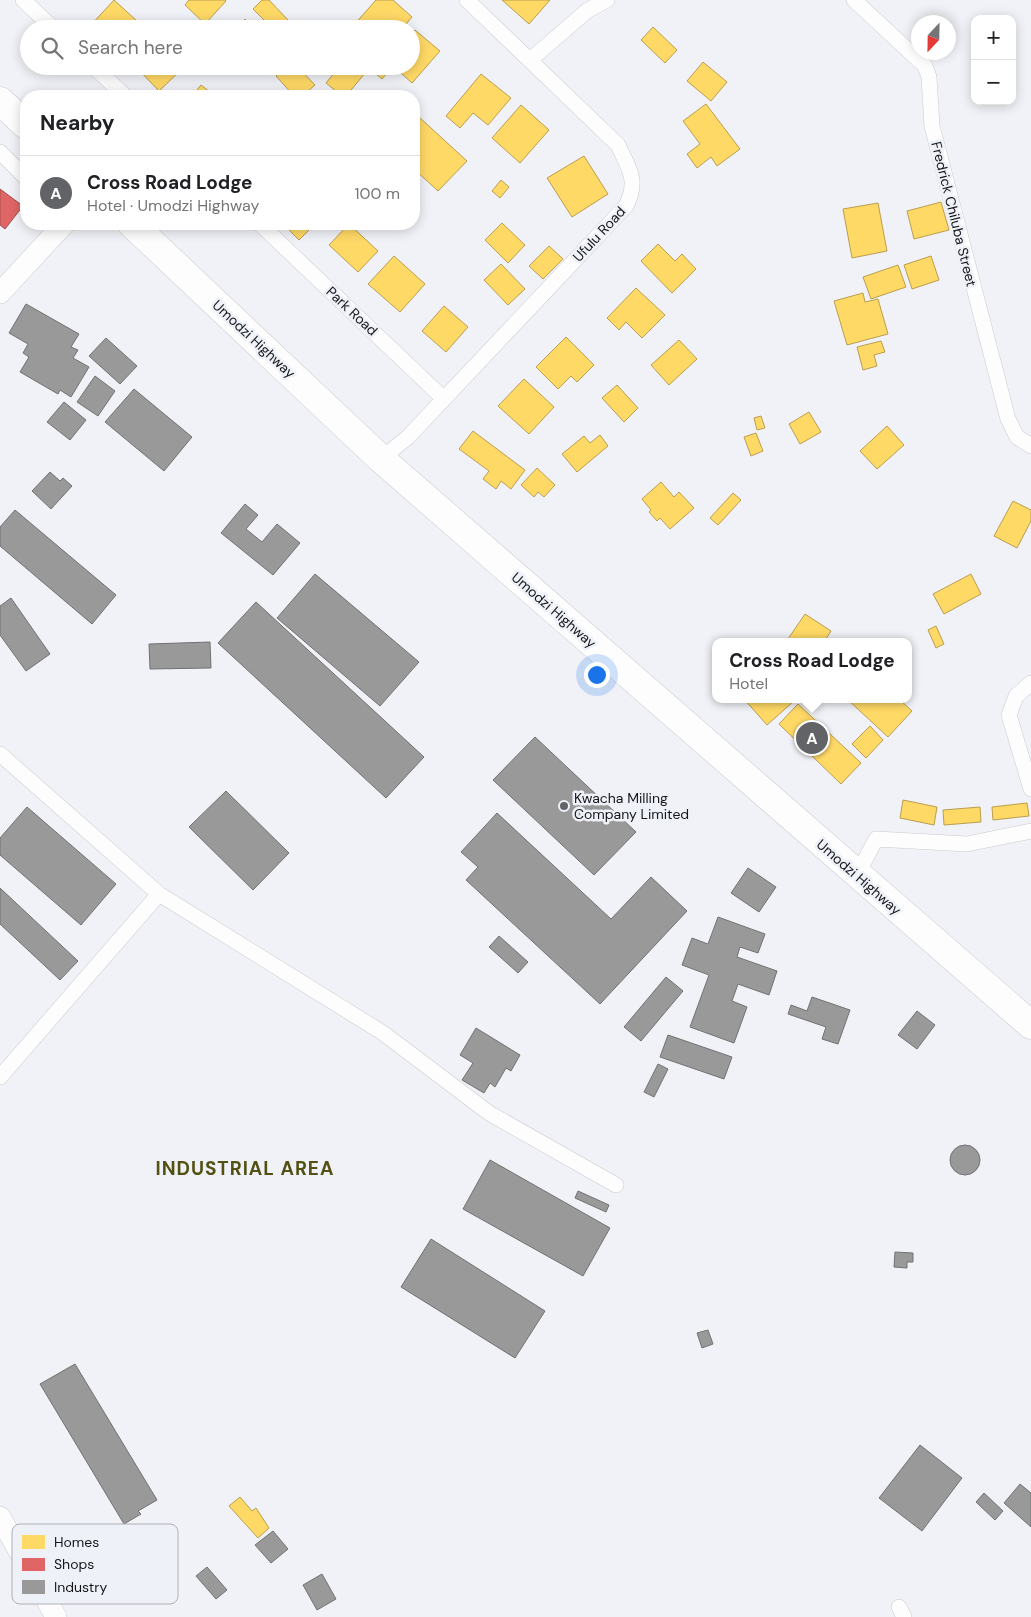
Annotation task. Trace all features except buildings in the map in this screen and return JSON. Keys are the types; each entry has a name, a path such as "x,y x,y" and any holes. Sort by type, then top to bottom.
{"highway":[{"path":"0,101 20,119"},
{"name":"Umodzi Highway","path":"138,230 381,459 1031,1025"}],"street":[{"path":"23,0 44,20"},
{"name":"Ufulu Road","path":"381,459 408,437 444,399 626,206 633,192 632,176 618,145 467,0"},
{"path":"530,60 588,10 606,0"},
{"name":"Fredrick Chiluba Street","path":"854,0 925,66 929,77 932,126 1008,419 1018,437 1031,446"},
{"path":"103,75 119,90"},
{"path":"0,152 20,172"},
{"path":"0,293 58,230"},
{"name":"Park Road","path":"266,230 444,399"},
{"path":"1031,683 1016,696 1009,715 1031,789"},
{"path":"0,754 159,894 383,1033 488,1112 616,1185"},
{"path":"857,875 876,839 967,844 1031,831"},
{"path":"0,1077 159,894"},
{"path":"0,1516 12,1538"},
{"path":"49,1604 56,1617"}],"place":[{"name":"Cross Road Lodge","path":"812,738"},
{"name":"Kwacha Milling Company Limited","path":"564,806"}],"district":[{"name":"INDUSTRIAL AREA","path":"245,1168"}]}
